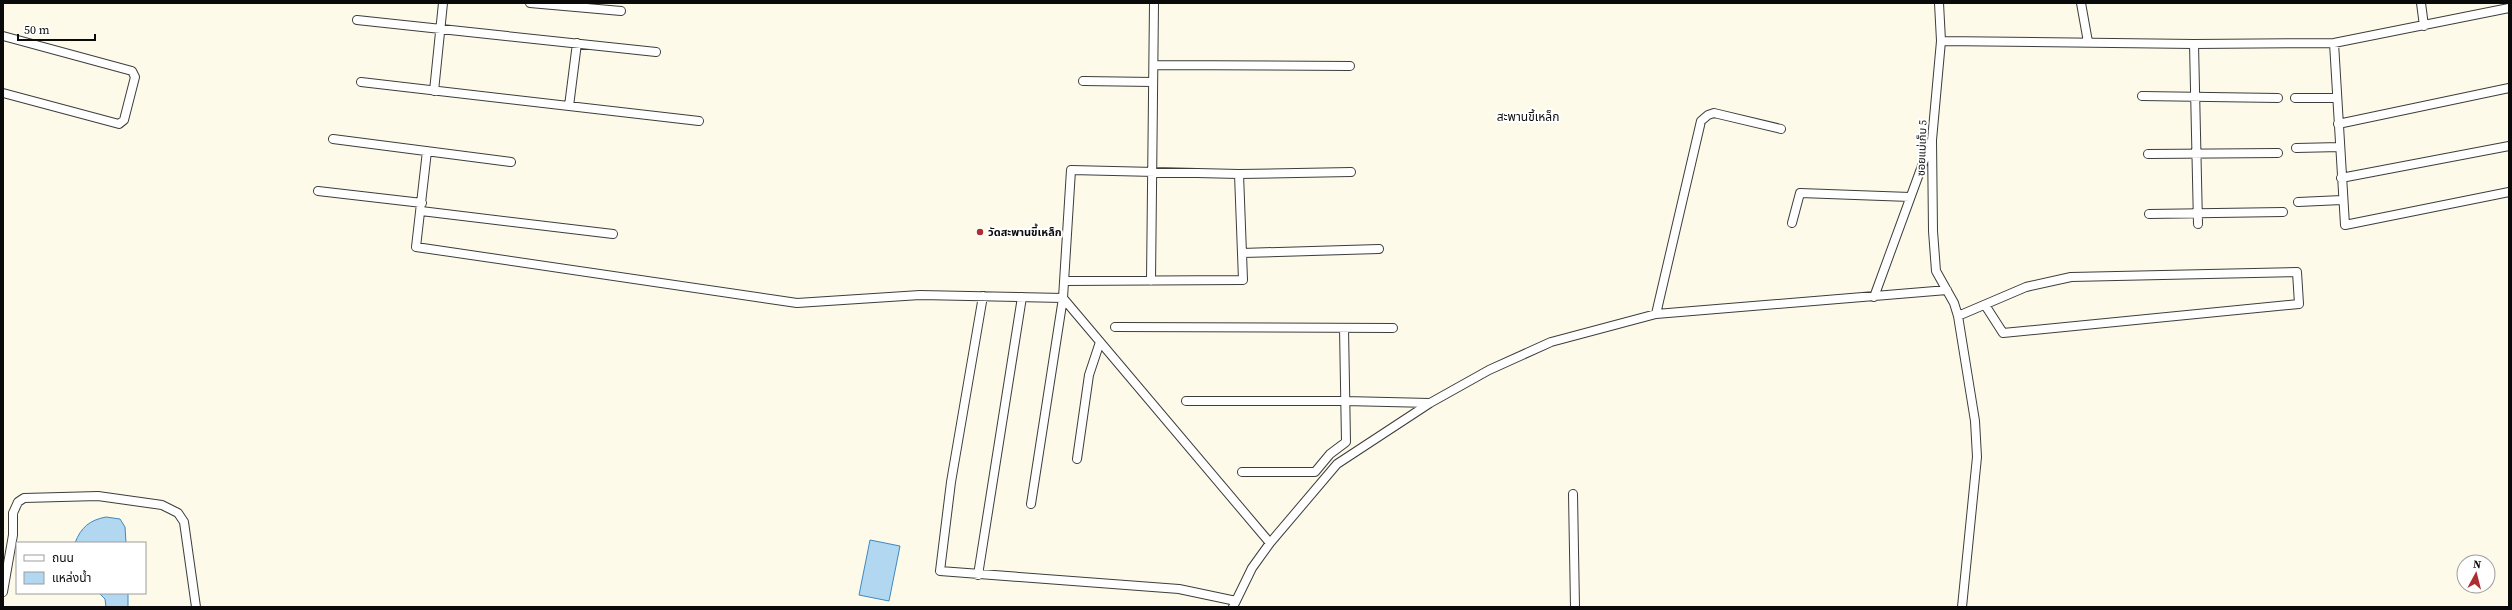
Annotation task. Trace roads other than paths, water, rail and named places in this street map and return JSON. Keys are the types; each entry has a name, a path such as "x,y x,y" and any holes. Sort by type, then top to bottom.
{"street":[{"path":"434,90 443,3"},
{"path":"530,3 621,11"},
{"path":"1151,281 1154,3"},
{"name":"ซอยแม่เก็บ 5","path":"1939,3 1940,41 1932,140 1933,231 1936,271 1948,290 1958,316 1975,421 1977,457 1962,607"},
{"path":"2081,3 2088,42"},
{"path":"2421,3 2424,26"},
{"path":"1940,41 2194,44 2334,43 2509,8"},
{"path":"357,20 656,52"},
{"path":"3,36 132,71 135,77 124,120 119,124 3,93"},
{"path":"569,106 577,43"},
{"path":"2334,43 2342,200 2345,225 2509,192"},
{"path":"2194,44 2198,224"},
{"path":"1154,65 1350,66"},
{"path":"1083,81 1153,82"},
{"path":"362,82 698,121"},
{"path":"2338,124 2509,88"},
{"path":"2142,96 2278,98"},
{"path":"2295,98 2337,98"},
{"path":"1656,314 1701,122 1708,115 1714,113 1781,129"},
{"path":"333,139 511,162"},
{"path":"1874,297 1932,140"},
{"path":"2341,178 2509,146"},
{"path":"2296,148 2340,147"},
{"path":"428,151 416,247 643,282 796,303 920,295 1063,298 1270,543"},
{"path":"2148,154 2278,153"},
{"path":"1031,504 1063,298 1071,170 1239,174 1352,172"},
{"path":"1064,281 1243,280 1239,174"},
{"path":"318,191 613,234"},
{"path":"1792,223 1800,193 1910,197"},
{"path":"2298,202 2342,200"},
{"path":"2149,214 2198,212 2283,212"},
{"path":"1242,253 1379,249"},
{"path":"1958,316 2026,287 2070,277 2297,272 2299,304 2003,333 1985,305"},
{"path":"983,296 951,482 939,570 942,573 1179,589 1234,604 1252,568 1270,543 1337,464 1430,403 1489,370 1551,342 1656,314 1948,290"},
{"path":"978,575 1022,297"},
{"path":"1115,327 1393,328"},
{"path":"1242,472 1315,472 1330,454 1346,442 1344,328"},
{"path":"1077,459 1090,375 1100,342"},
{"path":"1186,401 1346,401 1430,403"},
{"path":"1573,494 1575,607"},
{"path":"3,592 13,535 13,513 18,502 24,498 98,496 162,505 178,513 184,522 196,607"}],"water":[{"path":"106,517 120,519 125,527 126,542 75,542 83,529 95,520"},
{"path":"870,540 900,546 889,601 859,595"},
{"path":"100,594 128,594 128,607 106,607 105,599"}],"place":[{"name":"วัดสะพานขี้เหล็ก","path":"980,232"}],"district":[{"name":"สะพานขี้เหล็ก","path":"1528,117"}]}
